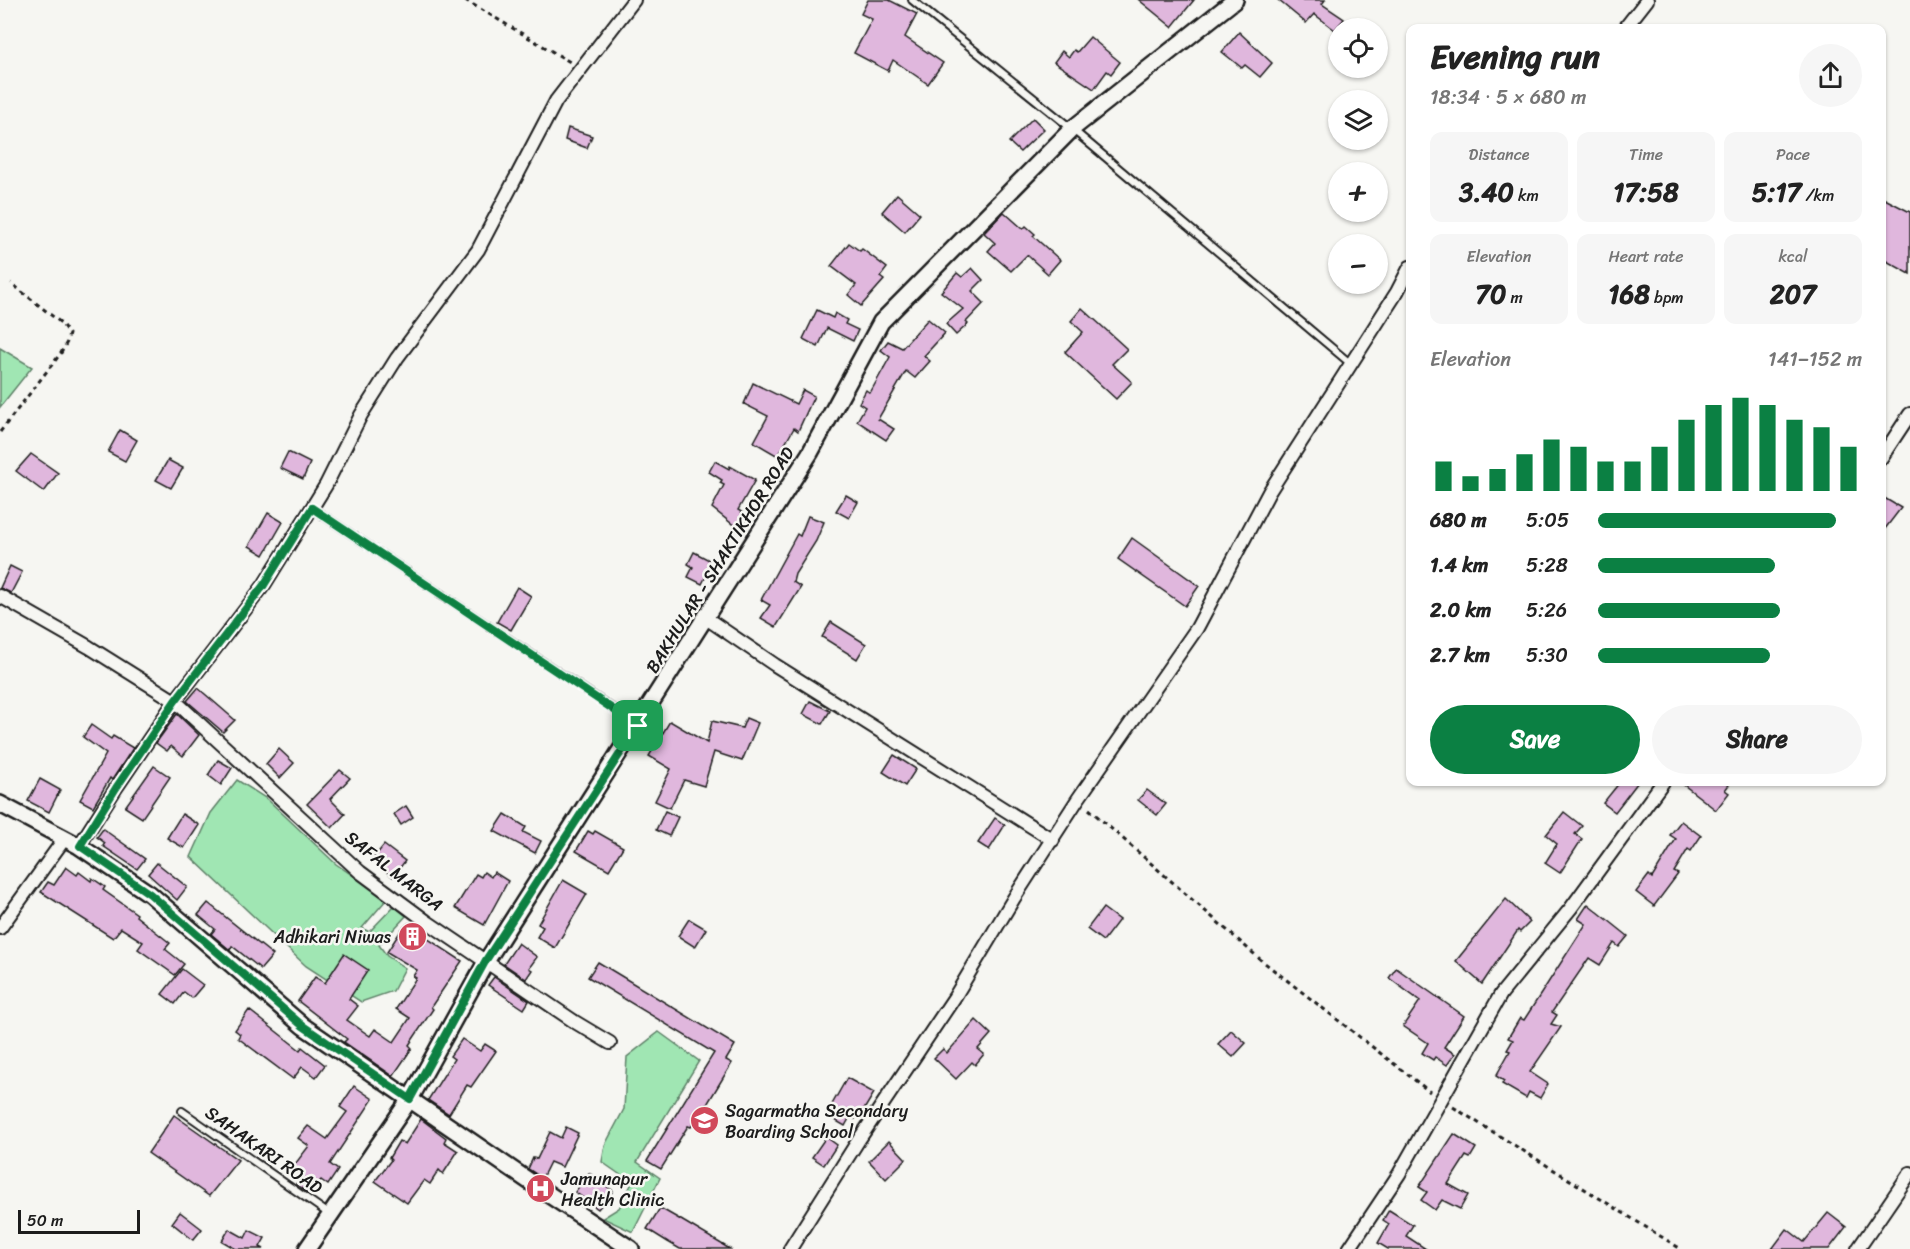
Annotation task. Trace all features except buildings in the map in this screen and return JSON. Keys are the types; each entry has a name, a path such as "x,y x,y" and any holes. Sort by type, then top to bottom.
{"street":[{"path":"80,846 175,701 264,585 326,485 361,415 397,358 478,250 556,101 634,0"},
{"name":"BAKHULAR - SHAKTIKHOR ROAD","path":"307,1249 410,1099 486,960 638,726 810,453 880,322 1072,129 1235,0"},
{"path":"1628,24 1647,0"},
{"path":"790,1249 858,1141 954,998 1014,898 1078,799 1197,628 1269,492 1406,275"},
{"path":"1886,450 1910,414"},
{"name":"SAFAL MARGA","path":"0,596 89,647 175,701 360,872 426,921 575,1022 610,1043"},
{"path":"706,618 776,665 1053,840"},
{"path":"1349,1249 1399,1174 1501,994 1571,908 1660,786"},
{"path":"0,804 80,846 150,894 303,1026 631,1249"},
{"path":"0,928 65,838"},
{"path":"1858,1249 1910,1173"}],"lane":[{"path":"912,0 1072,129 1351,364"},
{"path":"312,508 638,726"},
{"name":"SAHAKARI ROAD","path":"182,1111 329,1215"}],"path":[{"path":"465,0 581,69"},
{"path":"0,432 61,353 68,342 69,334 61,323 11,283"},
{"path":"1078,799 1261,960 1441,1100 1681,1249"}],"green space":[{"path":"0,348 32,367 0,407"},
{"path":"237,780 267,799 336,864 387,899 362,928 369,932 394,906 406,916 379,945 387,956 405,968 393,991 361,1002 306,966 191,857 211,813"},
{"path":"659,1032 699,1061 637,1162 660,1178 633,1232 603,1218 619,1208 632,1183 602,1162 605,1145 624,1109 627,1057"}],"place":[{"name":"Adhikari Niwas","path":"412,937"},
{"name":"Sagarmatha Secondary Boarding School","path":"704,1121"},
{"name":"Jamunapur Health Clinic","path":"540,1189"}],"route":[{"path":"312,508 638,726 486,960 410,1099 303,1026 150,894 80,846 175,701 264,585 312,508"}]}
